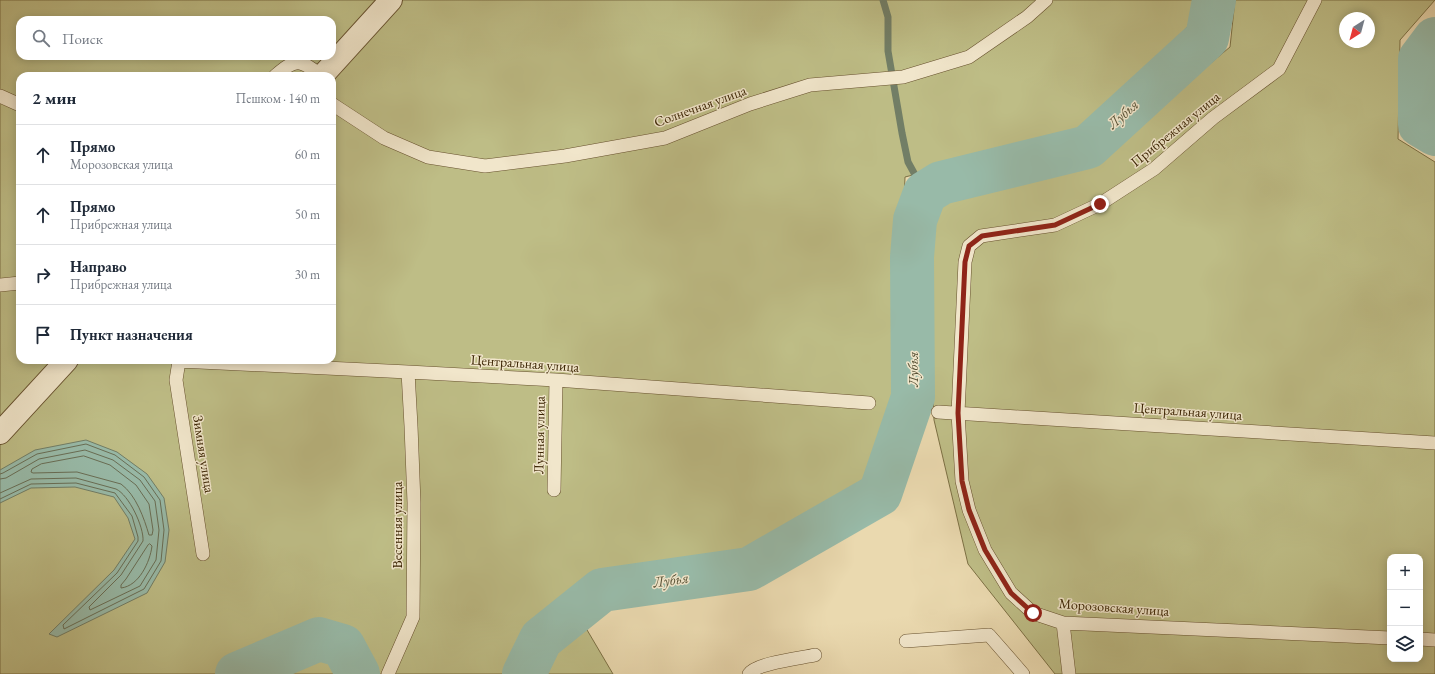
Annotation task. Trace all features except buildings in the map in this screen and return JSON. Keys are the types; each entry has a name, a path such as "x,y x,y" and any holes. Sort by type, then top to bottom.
{"street":[{"path":"326,72 391,0"},
{"path":"0,433 63,364"}],"lane":[{"name":"Солнечная улица","path":"336,107 384,138 428,157 485,166 565,156 665,138 750,104 810,85 903,77 969,57 1027,17 1046,0"},
{"name":"Прибрежная улица","path":"958,413 965,262 969,246 982,236 1055,225 1100,204 1154,169 1213,118 1279,69 1315,0"},
{"path":"280,72 289,64 305,63 317,72"},
{"path":"0,96 16,103"},
{"path":"0,285 16,283"},
{"name":"Зимняя улица","path":"178,364 176,380 203,554"},
{"name":"Центральная улица","path":"241,364 556,380 868,403"},
{"name":"Весенняя улица","path":"388,674 413,617 414,503 408,372"},
{"name":"Лунная улица","path":"554,490 556,380"},
{"name":"Центральная улица","path":"938,412 1435,443"},
{"name":"Морозовская улица","path":"958,413 962,481 969,510 985,550 1011,593 1033,613 1063,623 1387,638"},
{"path":"1063,623 1069,674"},
{"path":"906,642 989,635 1023,674"},
{"path":"1423,639 1435,640"},
{"path":"749,674 751,671 768,664 816,655"}],"shaded area":[{"path":"0,0 1194,0 1188,26 1088,131 905,177 897,387 866,486 746,558 601,573 570,601 613,674 0,674"},
{"path":"1235,0 1435,0 1400,40 1398,139 1435,162 1435,674 1055,674 968,564 934,420 926,259 940,202 1092,163 1230,47"}],"water":[{"path":"86,440 117,452 147,474 164,498 169,530 165,562 147,593 57,637 49,634 114,570 135,539 128,518 114,497 75,487 31,488 0,503 0,470 35,450"}],"waterway":[{"path":"883,0 888,17 888,51 908,162 925,193"},
{"name":"Лубья","path":"524,674 541,639 602,590 749,569 880,494 913,397 912,257 915,220 925,193 941,183 1088,147 1207,38 1214,0"},
{"name":"Лубья","path":"1435,39 1420,59 1420,125 1435,134"},
{"name":"Лубья","path":"237,674 319,639 343,646 358,674"}],"route":[{"path":"1033,613 1011,593 985,550 969,510 962,481 958,413 965,262 969,246 982,236 1055,225 1100,204"}]}
